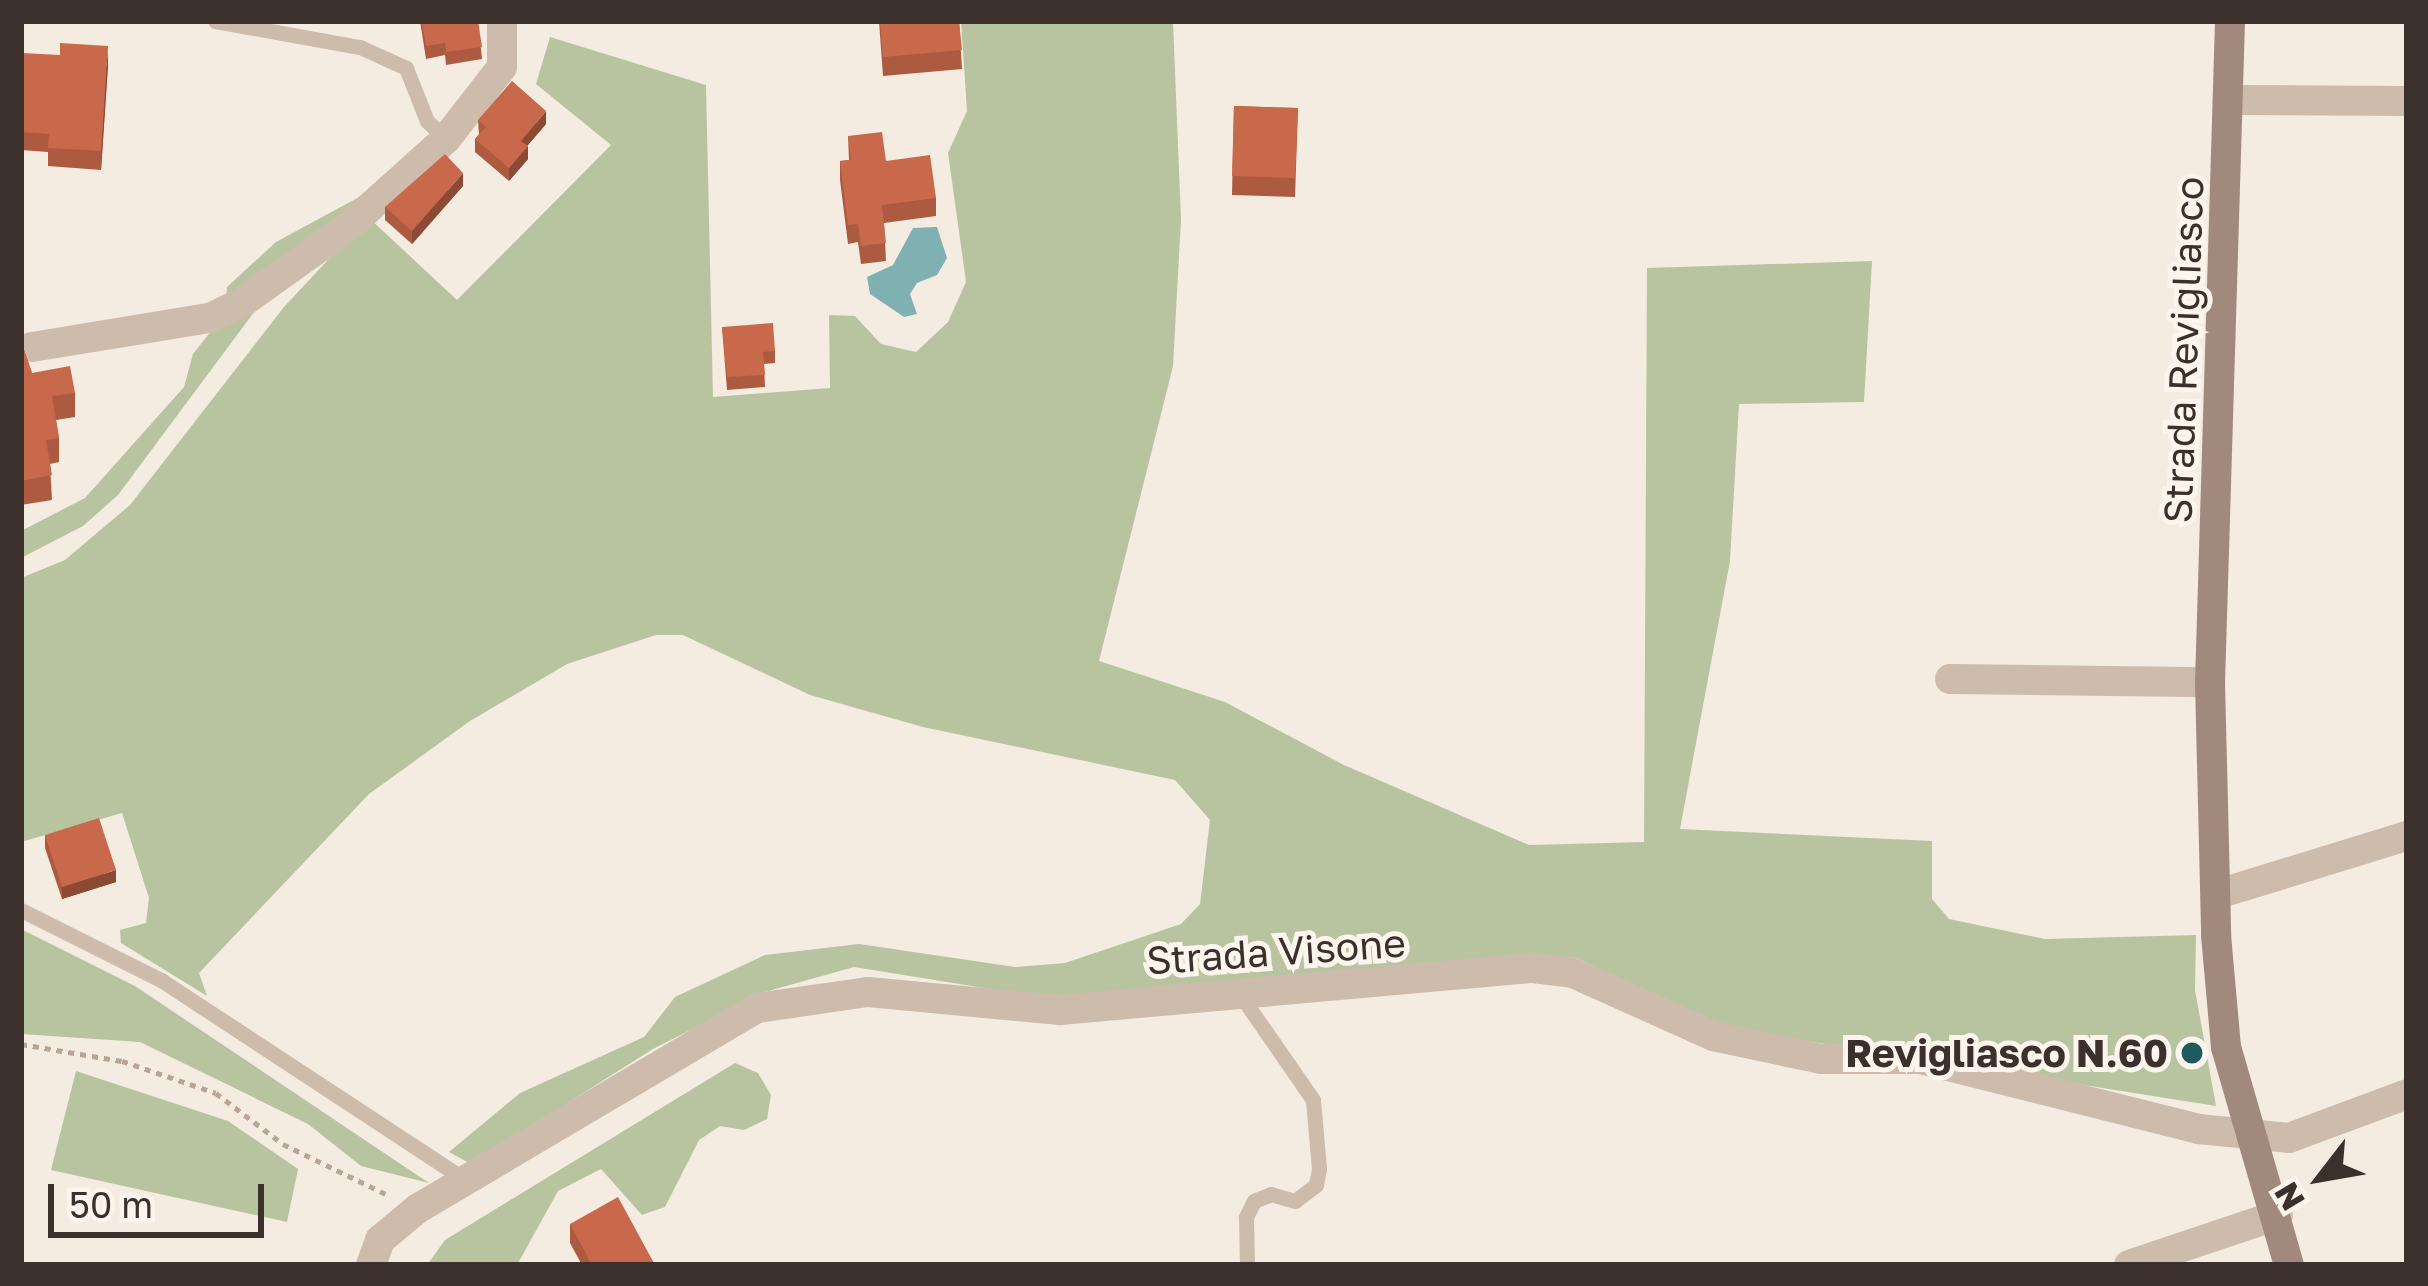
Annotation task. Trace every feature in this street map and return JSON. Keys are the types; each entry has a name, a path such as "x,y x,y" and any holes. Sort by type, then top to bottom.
{"street":[{"path":"32,347 210,318 349,226 446,139 502,67 502,21"},
{"name":"Strada Revigliasco","path":"2230,21 2232,100 2210,682 2218,894 2226,1047 2289,1265"},
{"path":"2232,100 2407,101"},
{"path":"1950,679 2210,682"},
{"path":"2218,894 2407,836"},
{"name":"Strada Visone","path":"371,1265 380,1240 417,1209 757,1008 868,992 1060,1010 1533,968 1573,973 1713,1036 1821,1059 1921,1059 2198,1129 2289,1138 2407,1094"},
{"path":"2129,1265 2278,1215"}],"lane":[{"path":"215,21 360,47 406,68 427,121 446,139"},
{"path":"21,910 161,980 466,1180"},
{"path":"1237,991 1313,1100 1319,1169 1316,1185 1295,1201 1271,1194 1254,1201 1246,1217 1247,1265"}],"path":[{"path":"21,1044 122,1061 216,1093 283,1144 417,1209"}],"green space":[{"path":"961,21 1173,21 1181,220 1173,366 1099,661 1225,702 1344,765 1529,845 1644,842 1647,268 1872,261 1864,402 1739,404 1730,561 1680,829 1932,841 1932,899 1949,919 2045,939 2196,935 2195,990 2216,1106 1718,1027 1577,958 1517,955 1052,999 854,967 765,992 653,1049 471,1164 449,1152 520,1093 644,1037 675,997 765,955 859,944 1015,967 1065,963 1181,924 1200,904 1210,820 1175,780 923,727 810,695 683,635 656,635 567,664 470,721 369,794 199,973 207,996 121,943 120,930 146,923 149,898 122,813 21,842 21,578 65,560 130,505 284,307 368,217 457,300 611,145 536,84 550,37 706,85 713,397 830,388 829,315 855,316 881,344 916,352 948,322 966,282 948,153 967,111"},
{"path":"387,182 226,304 227,287 276,242"},
{"path":"275,284 118,495 83,526 21,558 21,531 85,498 184,387 193,354 215,326"},
{"path":"21,929 135,986 429,1183 361,1166 308,1124 140,1042 21,1034"},
{"path":"735,1063 758,1073 771,1095 767,1119 744,1130 720,1126 699,1140 665,1207 642,1215 601,1169 558,1191 517,1265 427,1265 445,1240"},
{"path":"76,1071 228,1121 298,1169 287,1222 51,1170"}],"water":[{"path":"937,227 947,258 937,275 917,283 910,294 917,314 904,317 870,294 867,277 893,265 913,228"}],"building":[{"path":"422,21 478,21 482,47 446,52 445,43 426,46"},
{"path":"880,21 959,21 962,50 883,57"},
{"path":"60,43 108,46 101,151 48,148 49,134 21,132 22,53 60,55"},
{"path":"512,81 546,111 521,141 528,146 509,168 475,139 486,127 478,120"},
{"path":"1234,106 1298,108 1295,178 1232,176"},
{"path":"882,132 886,161 930,155 936,198 882,205 886,243 861,246 858,224 848,225 840,161 851,160 848,136"},
{"path":"445,154 463,173 412,231 385,207"},
{"path":"773,323 775,351 763,352 765,375 727,377 722,327"},
{"path":"21,341 32,373 70,366 75,393 52,396 59,438 46,440 52,475 21,481"},
{"path":"99,818 116,870 62,887 45,835"},
{"path":"618,1197 655,1265 592,1265 570,1224"}],"place":[{"name":"Revigliasco N.60","path":"2192,1053"}]}
